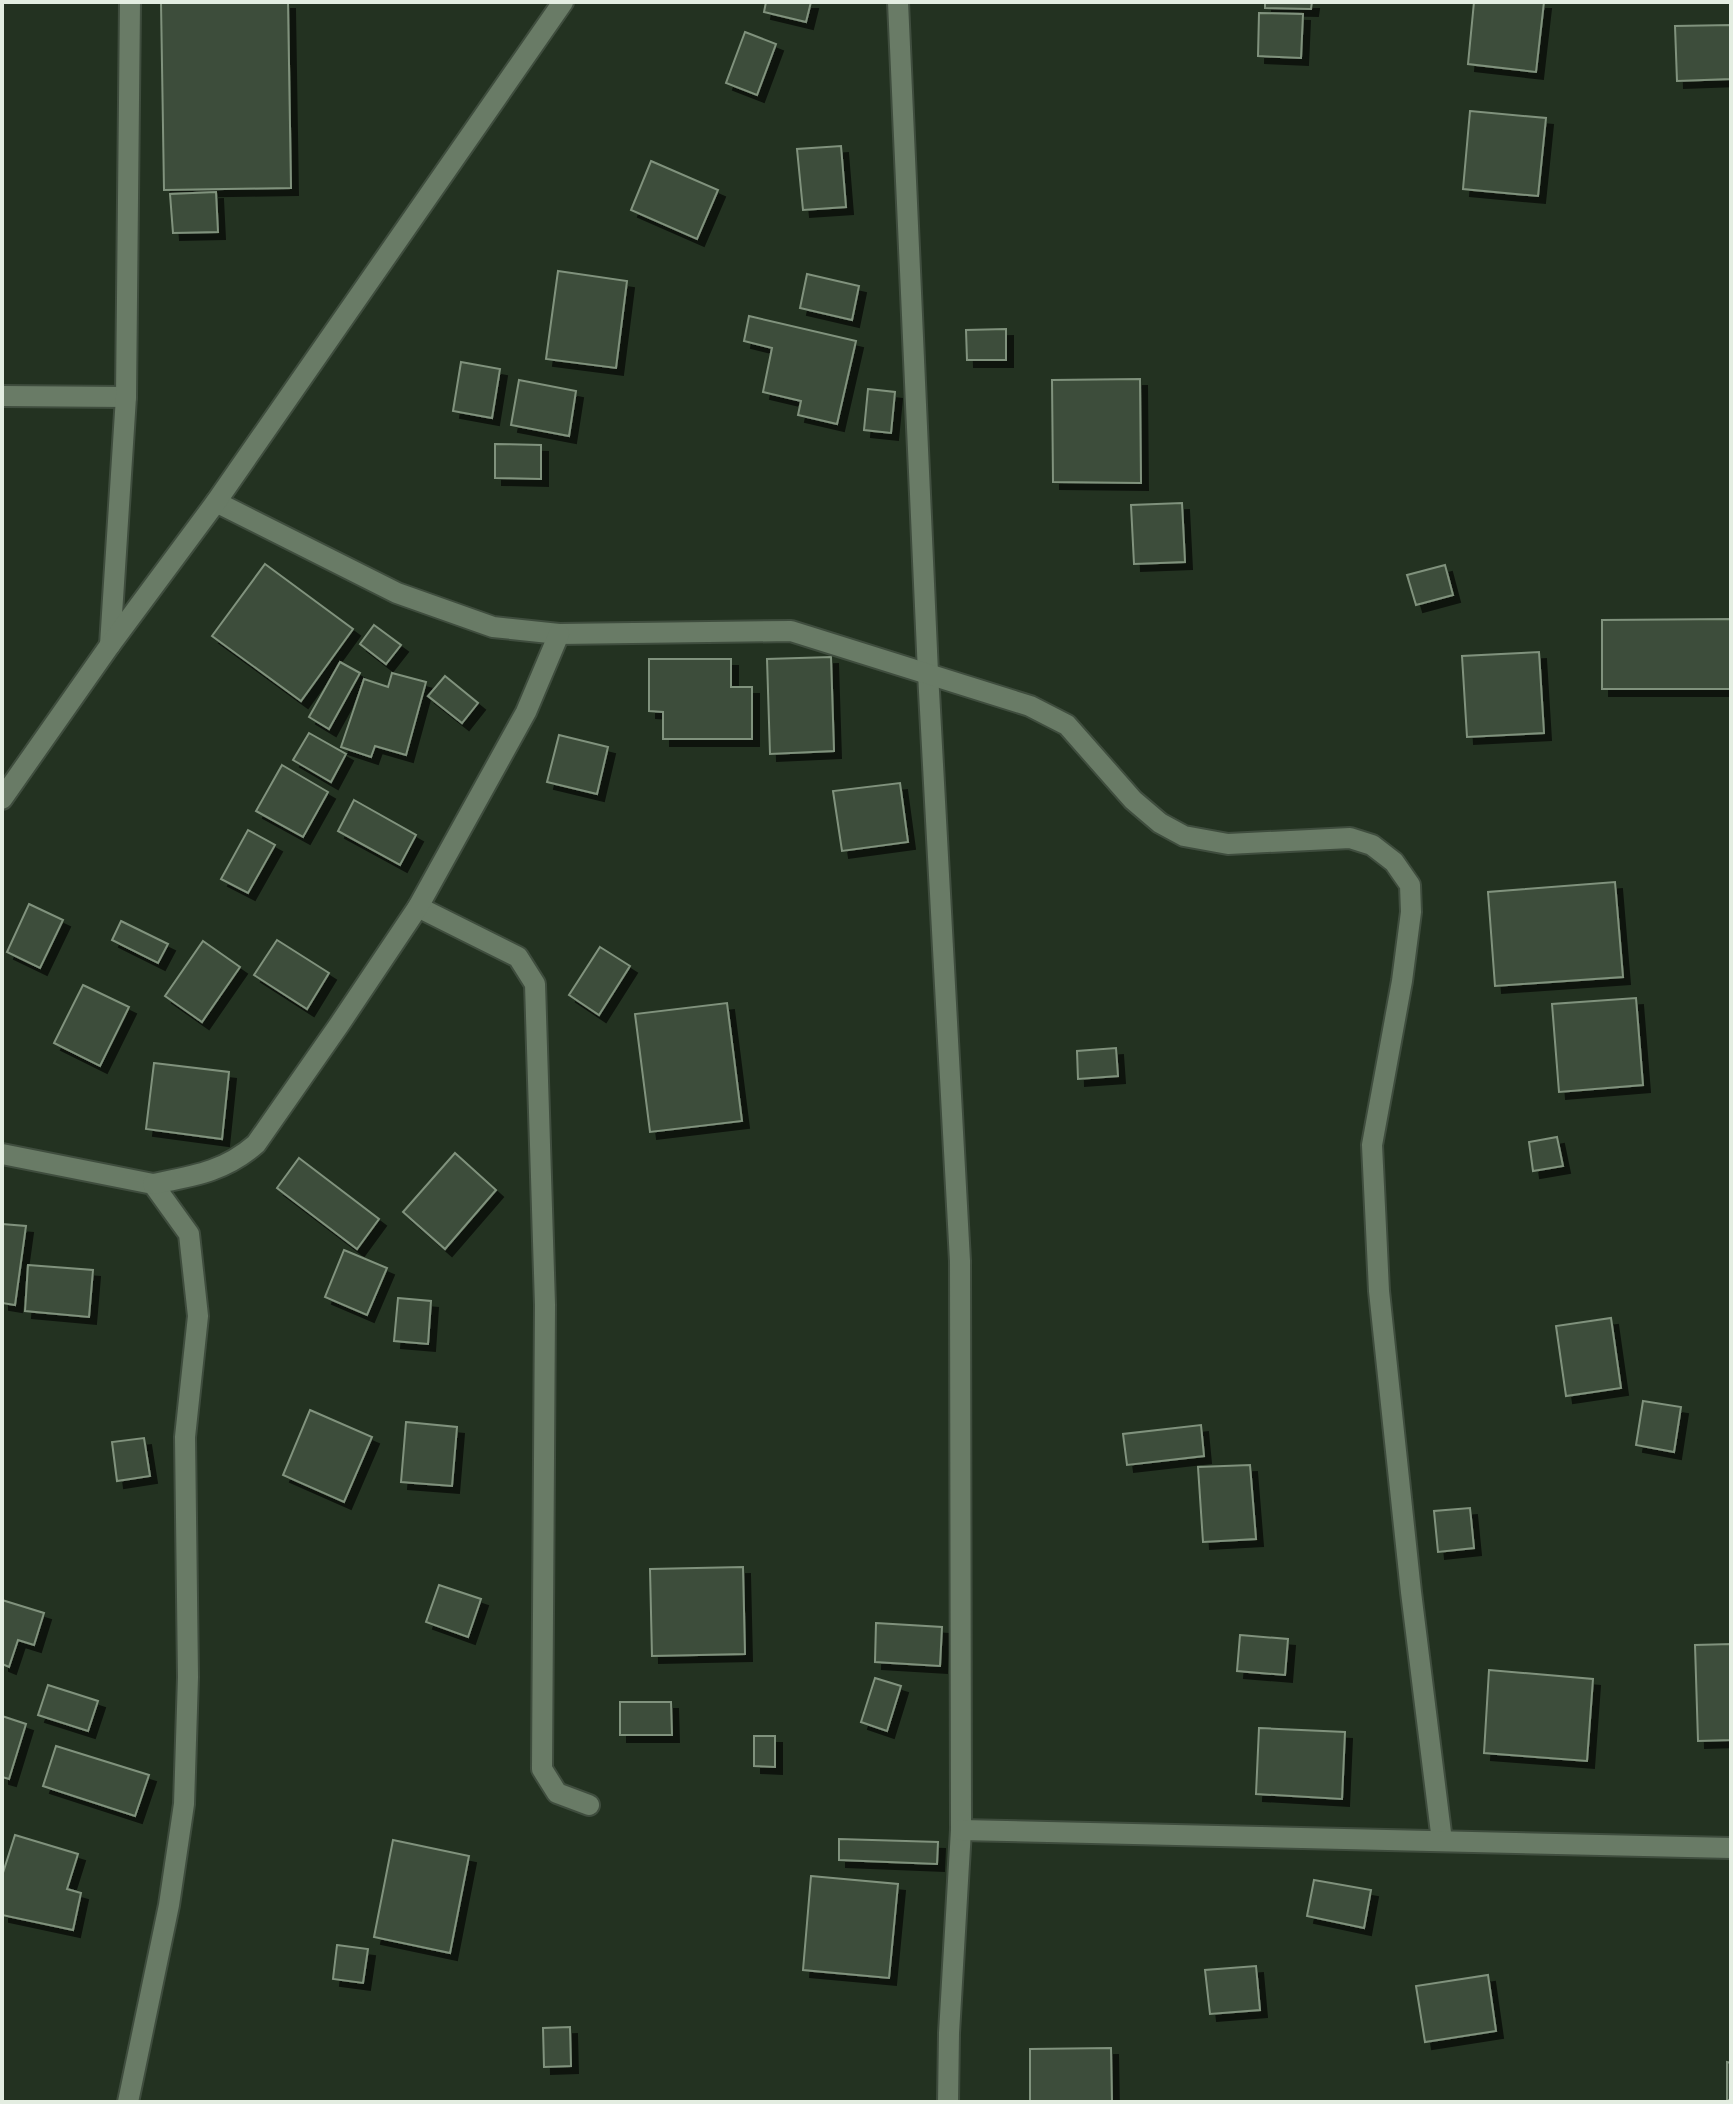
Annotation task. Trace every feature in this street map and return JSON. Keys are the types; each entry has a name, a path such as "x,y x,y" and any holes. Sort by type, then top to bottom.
{"street":[{"path":"110,645 126,397 130,2"},
{"path":"2,799 12,773 216,502 563,2"},
{"path":"898,2 928,673 960,1261 961,1830 948,2102"},
{"path":"2,396 126,397"},
{"path":"216,502 397,593 493,627 559,634 791,631 1030,706 1067,725 1133,800 1160,823 1184,836 1228,844 1350,838 1372,845 1394,862 1410,885 1411,912 1402,981 1372,1145 1379,1291 1411,1592 1442,1841"},
{"path":"2,1154 153,1184 202,1174 238,1160 256,1144 418,907 526,712 559,634"},
{"path":"418,907 518,957 535,984 545,1305 542,1769 557,1793 589,1805"},
{"path":"128,2102 169,1905 184,1804 188,1677 185,1437 198,1316 189,1234 153,1184"},
{"path":"961,1830 1731,1848"}],"building":[{"path":"161,2 288,2 291,188 164,190"},
{"path":"766,2 811,2 806,22 764,12"},
{"path":"1265,2 1312,2 1311,9 1265,8"},
{"path":"1474,2 1544,2 1536,72 1468,64"},
{"path":"1259,13 1303,14 1301,58 1258,56"},
{"path":"1731,25 1731,79 1677,81 1675,26"},
{"path":"745,32 776,44 757,95 726,83"},
{"path":"1470,111 1546,118 1538,196 1463,189"},
{"path":"841,146 846,207 803,210 797,149"},
{"path":"651,161 718,190 697,239 631,210"},
{"path":"216,192 218,232 173,233 170,194"},
{"path":"558,271 627,281 616,368 546,359"},
{"path":"807,274 859,286 852,320 800,308"},
{"path":"749,316 856,341 837,424 798,415 801,401 763,392 772,348 744,341"},
{"path":"1006,329 1006,360 967,360 966,330"},
{"path":"461,362 500,369 492,418 453,411"},
{"path":"1140,379 1141,483 1053,482 1052,380"},
{"path":"519,380 576,391 569,436 511,425"},
{"path":"868,389 895,392 891,433 864,430"},
{"path":"495,444 541,445 541,479 495,478"},
{"path":"1182,503 1185,562 1134,564 1131,505"},
{"path":"265,564 353,629 301,701 212,636"},
{"path":"1445,565 1453,595 1416,605 1407,575"},
{"path":"1731,619 1731,689 1602,689 1602,620"},
{"path":"374,625 401,645 386,664 360,644"},
{"path":"1539,652 1544,733 1467,737 1462,656"},
{"path":"831,657 834,751 770,754 767,659"},
{"path":"649,659 731,659 731,687 752,687 752,739 663,739 663,712 649,711"},
{"path":"340,662 360,673 329,729 309,717"},
{"path":"392,673 426,682 406,755 375,746 371,757 341,747 364,679 388,687"},
{"path":"445,676 478,703 462,723 428,696"},
{"path":"309,733 346,754 331,782 293,760"},
{"path":"559,735 608,747 597,794 547,782"},
{"path":"282,765 328,792 303,837 256,811"},
{"path":"900,783 908,842 842,851 833,791"},
{"path":"354,800 416,835 400,865 338,831"},
{"path":"248,830 275,845 248,893 221,879"},
{"path":"1615,882 1623,977 1495,986 1488,892"},
{"path":"29,904 63,920 40,968 7,952"},
{"path":"121,921 168,944 158,963 112,940"},
{"path":"277,940 329,973 307,1009 254,975"},
{"path":"203,941 240,967 202,1022 165,996"},
{"path":"600,947 630,966 599,1015 569,995"},
{"path":"83,985 129,1007 100,1066 54,1043"},
{"path":"1636,998 1643,1085 1559,1092 1552,1004"},
{"path":"727,1003 742,1121 650,1132 635,1014"},
{"path":"1116,1048 1118,1076 1078,1079 1077,1051"},
{"path":"154,1063 229,1072 222,1139 146,1129"},
{"path":"1557,1137 1563,1166 1533,1171 1529,1142"},
{"path":"455,1153 496,1190 445,1249 403,1212"},
{"path":"299,1158 379,1219 357,1249 277,1188"},
{"path":"2,1224 26,1226 15,1305 2,1303"},
{"path":"344,1250 387,1268 367,1315 325,1297"},
{"path":"28,1265 93,1270 89,1317 25,1311"},
{"path":"398,1298 431,1301 428,1344 394,1341"},
{"path":"1611,1318 1621,1388 1566,1396 1556,1326"},
{"path":"1643,1401 1681,1407 1674,1452 1636,1445"},
{"path":"310,1410 372,1437 344,1502 283,1475"},
{"path":"406,1422 457,1427 452,1486 401,1482"},
{"path":"1201,1425 1204,1456 1127,1465 1123,1434"},
{"path":"144,1438 150,1476 117,1481 112,1442"},
{"path":"1250,1465 1256,1539 1203,1542 1198,1467"},
{"path":"1470,1508 1474,1548 1438,1552 1434,1511"},
{"path":"743,1567 745,1654 652,1656 650,1569"},
{"path":"439,1585 481,1599 468,1637 426,1622"},
{"path":"2,1600 44,1613 34,1645 18,1640 9,1667 2,1664"},
{"path":"876,1623 942,1627 940,1666 875,1662"},
{"path":"1240,1635 1288,1639 1285,1675 1237,1671"},
{"path":"1731,1644 1731,1740 1698,1741 1695,1645"},
{"path":"1489,1670 1593,1679 1587,1761 1484,1753"},
{"path":"875,1678 901,1686 887,1731 861,1722"},
{"path":"48,1685 98,1701 88,1731 38,1715"},
{"path":"620,1702 671,1702 672,1735 620,1735"},
{"path":"2,1716 26,1724 9,1779 2,1777"},
{"path":"1259,1728 1345,1732 1342,1799 1256,1794"},
{"path":"754,1736 775,1736 775,1767 754,1766"},
{"path":"56,1746 149,1775 135,1816 43,1786"},
{"path":"15,1835 78,1854 67,1889 81,1893 73,1930 2,1915 2,1876"},
{"path":"839,1839 938,1842 937,1864 839,1860"},
{"path":"393,1840 469,1856 450,1953 374,1937"},
{"path":"811,1876 898,1884 889,1978 803,1970"},
{"path":"1314,1880 1371,1890 1364,1928 1307,1916"},
{"path":"337,1945 368,1949 363,1983 333,1979"},
{"path":"1256,1966 1260,2010 1210,2014 1205,1970"},
{"path":"1488,1975 1496,2031 1425,2042 1416,1986"},
{"path":"570,2027 571,2066 544,2067 543,2028"},
{"path":"1111,2048 1112,2102 1030,2102 1030,2049"},
{"path":"1727,2062 1731,2063 1731,2100 1727,2100"}]}
